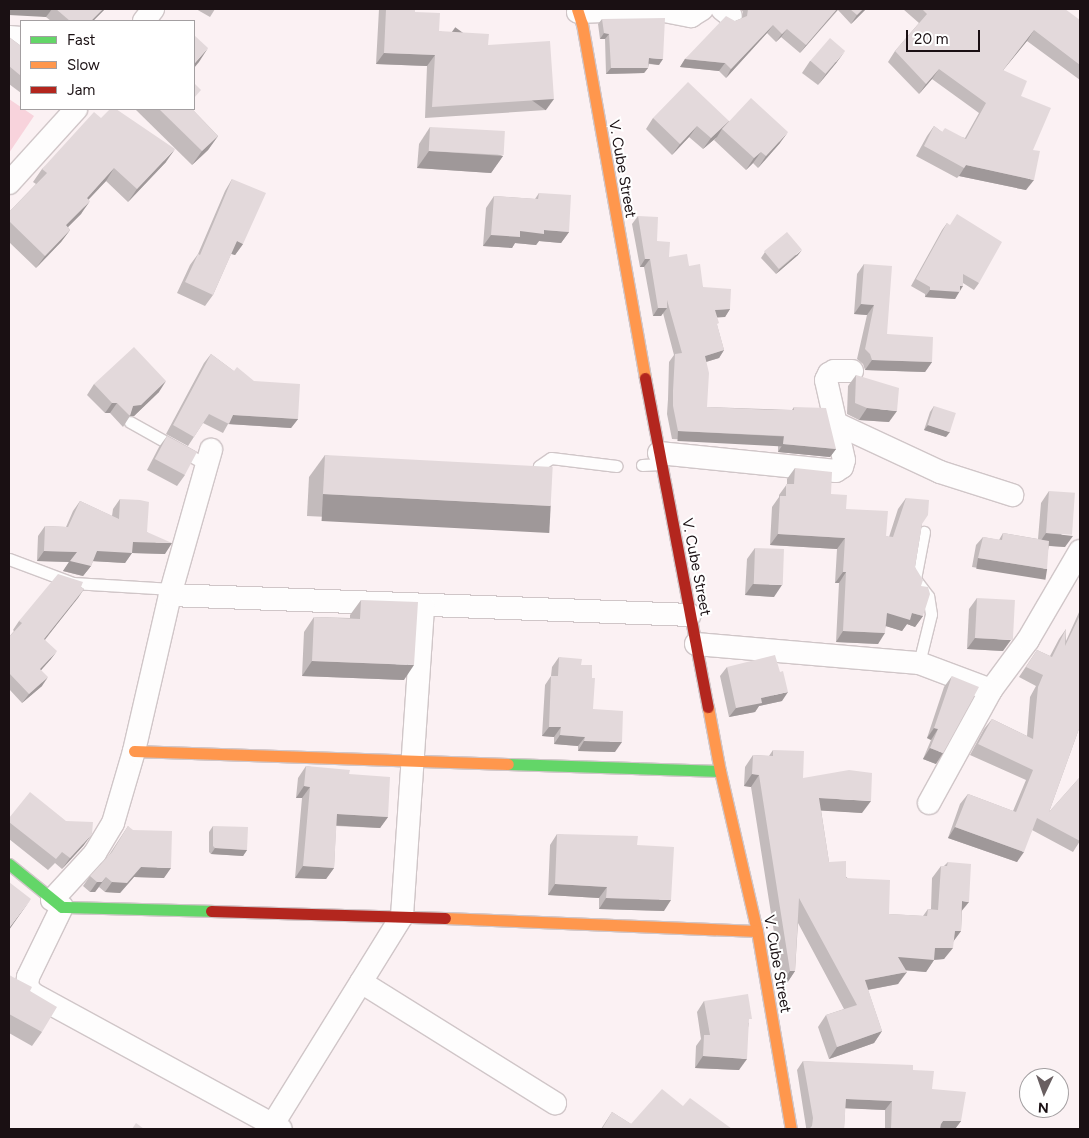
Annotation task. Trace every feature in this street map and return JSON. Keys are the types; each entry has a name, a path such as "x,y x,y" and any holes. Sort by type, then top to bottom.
{"street":[{"path":"145,20 153,9"},
{"path":"578,10 654,10 691,16 702,9"},
{"name":"V. Cube Street","path":"578,10 654,461 690,615 720,771 757,931 791,1129"},
{"path":"9,182 75,110"},
{"path":"654,461 836,471 842,467 844,460 826,380 828,374 834,371 852,371"},
{"path":"835,423 940,472 1012,495"},
{"path":"209,457 171,592 134,751 113,823 95,853 57,904 28,977 27,986 33,994 277,1127 361,982 402,916 423,606"},
{"path":"929,803 991,690 1028,640 1080,551"},
{"path":"171,592 423,606 690,615"},
{"path":"696,644 919,663 991,690"},
{"path":"134,751 720,771"},
{"path":"9,864 57,904 757,931"},
{"path":"361,982 555,1103"}],"lane":[{"path":"130,422 209,457"},
{"path":"536,479 538,466 550,458 618,466"},
{"path":"919,663 931,614 928,596 914,579 924,532"},
{"path":"9,559 73,583 171,592"}],"shaded area":[{"path":"9,99 20,106 20,110 25,110 34,116 9,153"}],"building":[{"path":"56,9 103,9 92,20 69,20"},
{"path":"386,9 415,9 415,12 440,13 439,31 489,34 488,45 550,41 554,99 432,107 435,55 384,53"},
{"path":"748,9 837,9 806,45 787,29 782,34 773,25 731,69 725,63 685,59 726,16 735,21 747,16"},
{"path":"850,9 863,9 857,15"},
{"path":"922,9 1065,9 1080,20 1080,65 1034,30 1003,70 1027,81 1021,96 1051,108 1033,150 1040,151 1034,180 966,165 964,168 924,146 934,126 942,132 945,128 966,139 986,103 939,69 926,84 895,51 927,14"},
{"path":"665,18 663,59 649,58 648,68 611,68 609,34 604,33 602,19"},
{"path":"195,36 208,48 195,63"},
{"path":"9,37 20,45 20,75 9,66"},
{"path":"830,38 845,51 825,74 810,61"},
{"path":"688,82 729,121 711,138 697,126 680,144 653,118"},
{"path":"195,84 201,90 195,97"},
{"path":"751,98 788,132 766,156 761,152 754,158 722,129"},
{"path":"109,110 117,110 175,149 137,189 114,168 87,198 90,201 66,225 70,230 45,256 9,221 9,212 47,173 42,169 94,112 101,118"},
{"path":"160,110 193,110 218,136 202,151"},
{"path":"430,127 505,131 504,155 429,151"},
{"path":"232,179 266,193 243,244 237,241 213,295 185,282 198,254 200,255"},
{"path":"539,193 571,195 569,232 544,230 544,234 520,231 520,237 491,235 494,196 538,199"},
{"path":"957,214 1002,242 979,283 963,274 963,286 960,286 960,292 930,290 930,287 916,279 947,223 950,225"},
{"path":"638,216 658,217 657,241 670,242 669,257 687,254 689,266 700,264 703,287 731,289 730,309 715,310 724,350 705,356 709,373 707,407 773,410 794,410 794,407 826,408 836,449 783,444 784,436 678,431 673,406 673,391 675,354 682,353 667,300 667,308 658,308 650,259 645,259"},
{"path":"787,232 802,250 779,269 764,251"},
{"path":"864,264 892,266 887,334 933,337 932,362 872,360 870,354 865,349 874,305 861,304"},
{"path":"134,347 166,381 141,405 133,406 130,416 117,403 112,403 94,384"},
{"path":"211,354 234,371 237,367 254,381 300,384 298,419 233,415 229,424 209,414 194,437 173,425"},
{"path":"856,375 899,388 897,411 867,408 855,403"},
{"path":"934,406 956,413 950,432 928,425"},
{"path":"167,436 197,452 185,475 155,459"},
{"path":"325,455 553,467 551,506 323,494"},
{"path":"795,468 832,472 831,494 847,495 846,509 888,511 886,536 893,537 906,498 929,500 928,515 922,524 915,567 923,580 921,586 928,587 930,594 923,616 912,613 910,620 887,613 885,633 843,631 846,572 843,572 845,538 778,534 780,496 786,496 786,484 794,484"},
{"path":"1049,491 1075,493 1072,535 1046,533"},
{"path":"120,499 149,502 147,532 172,543 133,542 132,553 97,551 91,566 70,561 77,552 44,551 45,526 68,527 80,501 119,519"},
{"path":"1003,533 1049,541 1047,569 978,558 983,537 1002,540"},
{"path":"755,548 784,549 783,585 754,584"},
{"path":"58,574 83,582 81,587 84,589 44,639 57,651 40,669 48,677 29,694 9,673 9,637 22,623 19,621"},
{"path":"977,598 1015,600 1013,640 975,638"},
{"path":"361,600 418,602 414,665 312,661 314,617 360,619"},
{"path":"1080,615 1080,726 1049,812 1080,777 1080,841 1037,818 1024,852 955,827 968,794 1016,812 1033,770 978,744 992,719 1033,739 1038,687 1043,675 1026,667 1037,650 1052,657 1066,629 1065,646"},
{"path":"775,655 780,672 783,671 788,692 761,698 762,703 736,708 727,667"},
{"path":"559,657 582,659 581,665 592,665 592,678 595,678 593,709 623,711 622,742 584,741 585,737 560,735 561,727 549,727 551,676 558,676"},
{"path":"952,676 979,687 943,753 930,748 938,729 934,728"},
{"path":"773,750 804,751 803,778 849,770 872,773 871,801 819,798 829,862 846,861 846,878 890,880 889,914 927,916 928,909 938,910 941,866 947,866 948,862 971,864 969,902 962,901 961,931 955,931 953,948 935,948 934,960 898,957 907,972 865,980 882,1031 837,1047 826,1015 857,1005 799,898 795,971 790,971 759,775 752,774 753,755 773,756"},
{"path":"306,766 350,770 349,774 390,777 388,817 337,814 334,868 303,866 310,787 304,786"},
{"path":"30,792 66,821 93,822 92,834 70,858 62,852 56,859 9,822 9,818"},
{"path":"128,826 133,830 172,831 171,868 141,867 127,883 112,882 106,877 102,882 97,882 90,876 112,852"},
{"path":"213,826 248,827 247,850 215,848 213,846"},
{"path":"557,834 638,836 637,845 674,847 671,900 606,898 607,887 555,884"},
{"path":"9,882 31,899 9,928"},
{"path":"9,975 32,987 30,991 57,1007 42,1032 9,1014"},
{"path":"748,994 752,1019 749,1019 747,1059 703,1056 704,1035 710,1035 704,1001"},
{"path":"803,1061 913,1065 913,1070 934,1071 932,1089 966,1092 961,1121 943,1121 940,1129 891,1129 892,1101 846,1099 844,1129 809,1129 812,1126 813,1118"},
{"path":"662,1089 683,1106 690,1098 732,1129 602,1129 612,1112 631,1124"},
{"path":"136,1123 144,1129 132,1129"}],"traffic: fast":[{"path":"508,764 720,771"},
{"path":"9,864 62,907 211,911"}],"traffic: slow":[{"path":"577,9 582,24 645,378"},
{"path":"708,707 720,771 757,931 791,1129"},
{"path":"134,751 508,764"},
{"path":"445,918 757,931"}],"traffic: jam":[{"path":"645,378 708,707"},
{"path":"211,911 445,918"}]}
